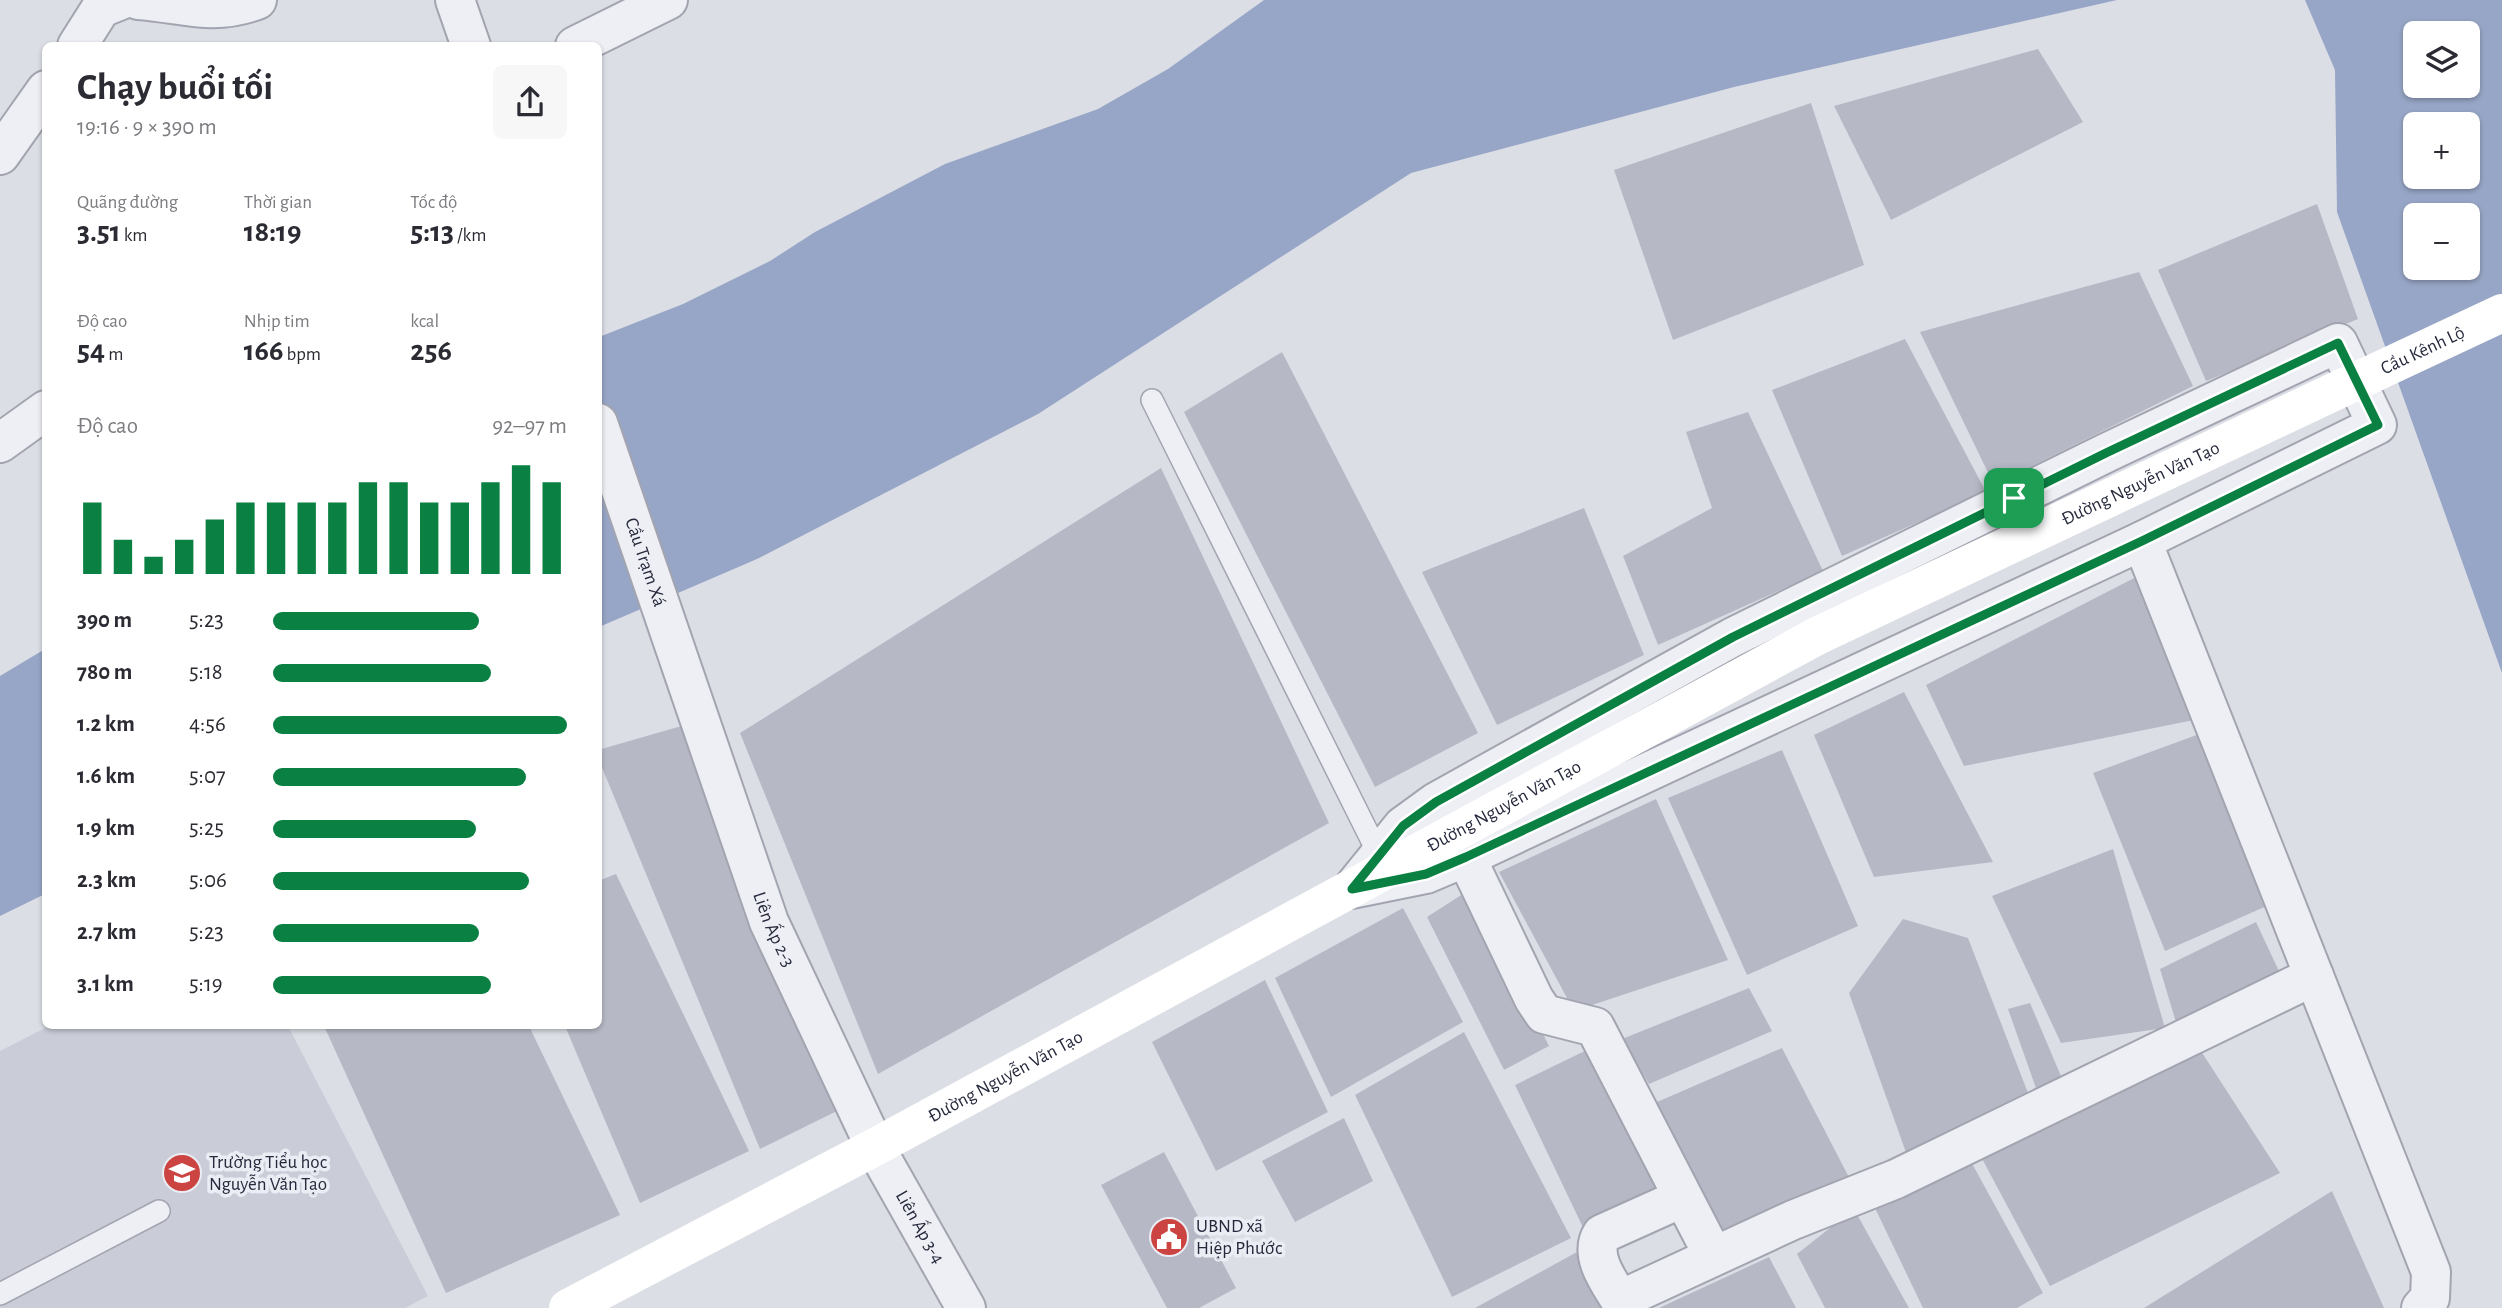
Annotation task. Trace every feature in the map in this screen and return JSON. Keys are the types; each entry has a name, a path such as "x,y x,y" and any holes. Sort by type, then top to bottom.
{"main road":[{"name":"Cầu Kênh Lộ","path":"2342,388 2502,313"},
{"name":"Đường Nguyễn Văn Tạo","path":"568,1308 875,1147 1817,636 2342,388"}],"street":[{"path":"80,42 101,8 121,0"},
{"path":"138,0 195,10 239,7 257,0"},
{"path":"455,0 470,42"},
{"path":"583,42 668,0"},
{"path":"0,155 42,96"},
{"path":"2338,343 2378,425 2142,541 1466,857 1426,874 1352,889 1403,826 1436,802 1733,637 2108,452 2338,343"},
{"path":"0,443 42,413"},
{"name":"Cầu Trạm Xá","path":"602,435 694,702"},
{"path":"2142,541 2431,1272 2430,1298 2421,1308"},
{"name":"Liên Ấp 2-3","path":"694,702 769,922 875,1147"},
{"path":"1466,857 1534,999 1544,1014 1595,1027 1713,1255"},
{"path":"1682,1198 1602,1234 1596,1242 1596,1255 1622,1304 1713,1255 1896,1179 2314,976"},
{"name":"Liên Ấp 3-4","path":"875,1147 966,1308"}],"lane":[{"path":"1152,400 1379,855"},
{"path":"0,1294 159,1211"}],"shaded area":[{"name":"Trường Tiểu học Nguyễn Văn Tạo","path":"43,1029 290,1029 428,1296 405,1308 0,1308 0,1051"}],"water":[{"path":"1264,0 2117,0 1734,87 1411,173 1038,414 757,559 602,626 602,336 683,304 770,261 815,232 945,164 1098,109 1168,69"},
{"path":"2305,0 2502,0 2502,673 2337,212 2335,70"},
{"path":"42,651 42,895 0,916 0,676"}],"building":[{"path":"2038,49 2083,122 1891,220 1834,106"},
{"path":"1811,103 1864,265 1673,340 1614,170"},
{"path":"2317,204 2358,319 2206,381 2158,270"},
{"path":"2139,272 2193,386 1994,485 1920,332"},
{"path":"1905,339 1986,492 1842,556 1772,390"},
{"path":"1282,352 1478,733 1375,787 1184,412"},
{"path":"1748,412 1823,571 1658,645 1623,556 1712,508 1686,432"},
{"path":"1161,468 1329,823 878,1074 740,733"},
{"path":"1584,508 1644,655 1497,725 1422,572"},
{"path":"2142,574 2199,719 1964,766 1926,685"},
{"path":"1904,692 1993,862 1874,877 1814,735"},
{"path":"692,723 843,1108 760,1149 602,768 602,749"},
{"path":"2202,733 2278,901 2165,951 2093,773"},
{"path":"1782,750 1858,926 1747,975 1668,798"},
{"path":"1656,799 1728,960 1574,1011 1499,872"},
{"path":"2113,849 2165,1028 2061,1043 1992,896"},
{"path":"616,874 749,1151 640,1203 566,1029 602,1029 602,879"},
{"path":"1472,888 1549,1046 1504,1070 1427,917"},
{"path":"1403,908 1463,1022 1331,1097 1275,978"},
{"path":"1903,919 1968,938 2028,1093 1908,1158 1849,993"},
{"path":"2256,922 2285,984 2178,1029 2160,969"},
{"path":"1265,980 1328,1112 1216,1171 1152,1042"},
{"path":"1749,988 1772,1031 1649,1084 1622,1039"},
{"path":"2030,1003 2064,1083 2037,1091 2008,1009"},
{"path":"325,1029 530,1029 620,1215 446,1293"},
{"path":"1464,1032 1571,1238 1452,1297 1355,1095"},
{"path":"2197,1045 2280,1173 2050,1286 1979,1153"},
{"path":"1595,1046 1671,1195 1588,1238 1515,1085"},
{"path":"1782,1048 1854,1187 1727,1238 1657,1102"},
{"path":"1344,1118 1373,1181 1295,1222 1262,1161"},
{"name":"UBND xã Hiệp Phước","path":"1164,1152 1236,1288 1199,1308 1167,1308 1101,1185"},
{"path":"1969,1158 2043,1293 2017,1308 1923,1308 1874,1206"},
{"path":"2332,1191 2384,1308 2144,1308"},
{"path":"1854,1209 1909,1308 1825,1308 1797,1254"},
{"path":"1577,1252 1611,1308 1475,1308"},
{"path":"1769,1257 1796,1308 1659,1308"}],"place":[{"name":"Trường Tiểu học Nguyễn Văn Tạo","path":"182,1173"},
{"name":"UBND xã Hiệp Phước","path":"1169,1237"}],"route":[{"path":"2338,343 2378,425 2142,541 1466,857 1426,874 1352,889 1403,826 1436,802 1733,637 2014,498 2338,343"}]}
